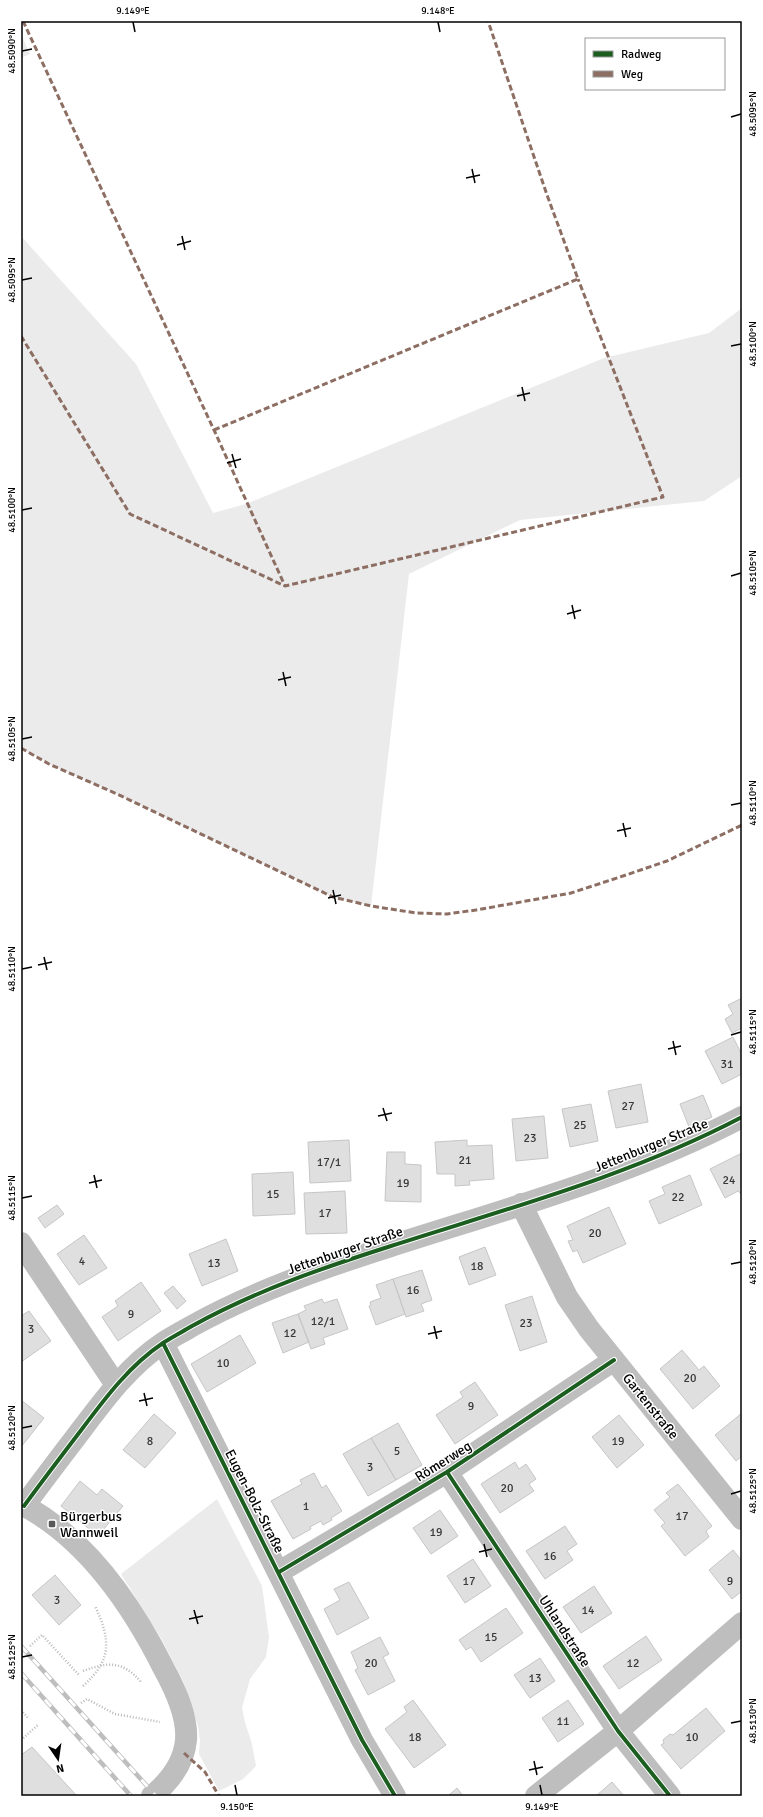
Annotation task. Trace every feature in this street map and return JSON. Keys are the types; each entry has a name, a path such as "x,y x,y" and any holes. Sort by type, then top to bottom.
{"street":[{"name":"Jettenburger Straße","path":"153,1795 176,1770 184,1753 186,1740 183,1714 170,1680 153,1646 136,1619 119,1593 96,1565 71,1540 52,1524 22,1505 116,1385 139,1362 163,1343 222,1310 277,1285 335,1264 640,1164 709,1134 742,1117"},
{"name":"Gartenstraße","path":"521,1204 567,1296 589,1329 742,1519"},
{"path":"21,1243 116,1385"},
{"name":"Eugen-Bolz-Straße","path":"163,1343 362,1740 395,1796"},
{"name":"Römerweg","path":"278,1572 447,1472 614,1360"},
{"name":"Uhlandstraße","path":"447,1472 618,1731 670,1796"},
{"path":"536,1796 618,1731 742,1624"}],"path":[{"path":"30,1646 42,1635 79,1675"},
{"path":"84,1671 102,1664 121,1666 142,1684"},
{"path":"83,1686 96,1674 102,1664"},
{"path":"81,1704 87,1699 115,1714 166,1723"},
{"path":"21,1710 29,1719"},
{"path":"21,1740 39,1724"}],"shaded area":[{"path":"21,34 30,54 21,58"},
{"path":"21,236 136,364 213,513 246,504 604,358 709,333 742,308 742,476 704,501 520,520 409,574 371,906 333,897 117,794 49,764 21,748"},
{"path":"217,1499 262,1586 269,1637 266,1657 250,1679 242,1708 252,1744 256,1766 243,1779 219,1791 199,1754 200,1740 198,1726 184,1683 162,1640 121,1574"}],"building":[{"path":"742,998 742,1028 732,1033 725,1019 733,1014 728,1005"},
{"path":"733,1037 742,1055 742,1074 722,1084 705,1051"},
{"path":"641,1084 648,1122 616,1128 608,1091"},
{"path":"703,1095 712,1117 689,1127 680,1104"},
{"path":"591,1104 598,1141 570,1147 562,1109"},
{"path":"544,1116 548,1158 516,1161 512,1119"},
{"path":"349,1140 351,1181 310,1183 308,1142"},
{"path":"467,1140 467,1146 492,1145 494,1179 469,1181 470,1185 455,1186 455,1174 437,1174 435,1142"},
{"path":"387,1152 405,1152 405,1164 421,1165 421,1202 385,1201"},
{"path":"742,1153 742,1195 738,1191 725,1198 710,1169"},
{"path":"293,1172 295,1214 253,1216 252,1174"},
{"path":"690,1175 702,1205 659,1224 649,1201 665,1194 662,1187"},
{"path":"345,1191 347,1233 306,1234 304,1193"},
{"path":"57,1205 64,1214 45,1228 38,1218"},
{"path":"609,1207 626,1244 583,1263 577,1250 573,1252 568,1241 573,1240 567,1226"},
{"path":"84,1235 107,1268 79,1285 57,1254"},
{"path":"226,1239 238,1271 202,1286 189,1254"},
{"path":"485,1247 496,1275 469,1285 459,1257"},
{"path":"422,1270 432,1300 421,1304 424,1311 406,1317 393,1279"},
{"path":"393,1279 405,1314 376,1325 369,1306 371,1305 370,1302 381,1298 376,1285"},
{"path":"141,1282 161,1311 118,1341 102,1317 118,1306 115,1301"},
{"path":"173,1286 186,1301 177,1309 164,1293"},
{"path":"532,1296 547,1342 520,1351 505,1305"},
{"path":"322,1299 324,1303 337,1299 348,1329 323,1338 325,1344 311,1349 298,1314 306,1310 304,1306"},
{"path":"29,1311 51,1341 21,1362 21,1316"},
{"path":"298,1314 309,1342 283,1353 272,1323"},
{"path":"240,1335 256,1363 207,1392 191,1364"},
{"path":"682,1350 699,1370 704,1366 720,1386 693,1409 660,1369"},
{"path":"475,1382 498,1415 455,1444 436,1415 463,1397 460,1392"},
{"path":"21,1400 44,1418 21,1447"},
{"path":"742,1413 742,1456 736,1461 715,1435"},
{"path":"154,1414 176,1433 145,1468 123,1450"},
{"path":"619,1415 644,1445 617,1468 592,1437"},
{"path":"398,1423 422,1465 396,1480 371,1438"},
{"path":"371,1438 396,1480 368,1496 343,1454"},
{"path":"515,1462 519,1469 526,1464 536,1479 529,1484 534,1491 500,1513 481,1484"},
{"path":"314,1473 322,1488 326,1485 342,1511 331,1518 332,1520 323,1525 321,1521 310,1527 311,1529 293,1539 271,1501 302,1484 300,1480"},
{"path":"80,1481 97,1495 102,1489 123,1506 98,1536 61,1506"},
{"path":"678,1484 712,1526 706,1531 709,1537 685,1556 661,1526 665,1523 654,1510 670,1497 666,1493"},
{"path":"440,1510 458,1536 431,1554 413,1528"},
{"path":"565,1526 577,1544 567,1551 573,1560 545,1579 526,1551"},
{"path":"733,1550 742,1561 742,1591 732,1599 709,1570"},
{"path":"473,1559 491,1586 465,1603 447,1576"},
{"path":"55,1575 81,1605 59,1625 32,1595"},
{"path":"349,1582 369,1618 337,1635 324,1609 340,1600 334,1589"},
{"path":"594,1586 612,1613 581,1633 563,1607"},
{"path":"506,1608 523,1633 481,1662 471,1647 466,1650 459,1640"},
{"path":"646,1636 662,1660 619,1689 603,1666"},
{"path":"380,1637 389,1654 383,1657 395,1681 368,1695 355,1670 358,1668 351,1652"},
{"path":"540,1658 555,1681 530,1698 514,1675"},
{"path":"413,1700 446,1745 414,1768 385,1729 407,1712 404,1707"},
{"path":"568,1700 584,1724 558,1742 542,1718"},
{"path":"706,1708 725,1731 681,1769 661,1745 664,1743 663,1740 670,1734 673,1735"},
{"path":"32,1747 77,1796 21,1796 21,1755"},
{"path":"612,1782 624,1796 596,1796"},
{"path":"457,1788 463,1796 448,1796"}],"railway":[{"path":"21,1646 156,1796"},
{"path":"21,1673 131,1796"}],"marked path":[{"path":"23,21 214,430 285,586"},
{"path":"214,430 578,279 547,195 488,21"},
{"path":"21,336 130,514 285,586 663,497 578,279"},
{"path":"21,748 49,764 117,794 333,897 371,906 416,913 447,914 571,893 667,861 742,825"},
{"path":"184,1753 205,1772 219,1796"}],"cycle path":[{"path":"24,1506 100,1405 129,1371 163,1343 192,1326 216,1313 289,1281 365,1254 570,1189 657,1156 700,1138 742,1117"},
{"path":"163,1343 362,1740 395,1796"},
{"path":"279,1572 447,1472 614,1360"},
{"path":"447,1472 618,1731 670,1796"}],"place":[{"name":"Bürgerbus Wannweil","path":"52,1524"}]}
